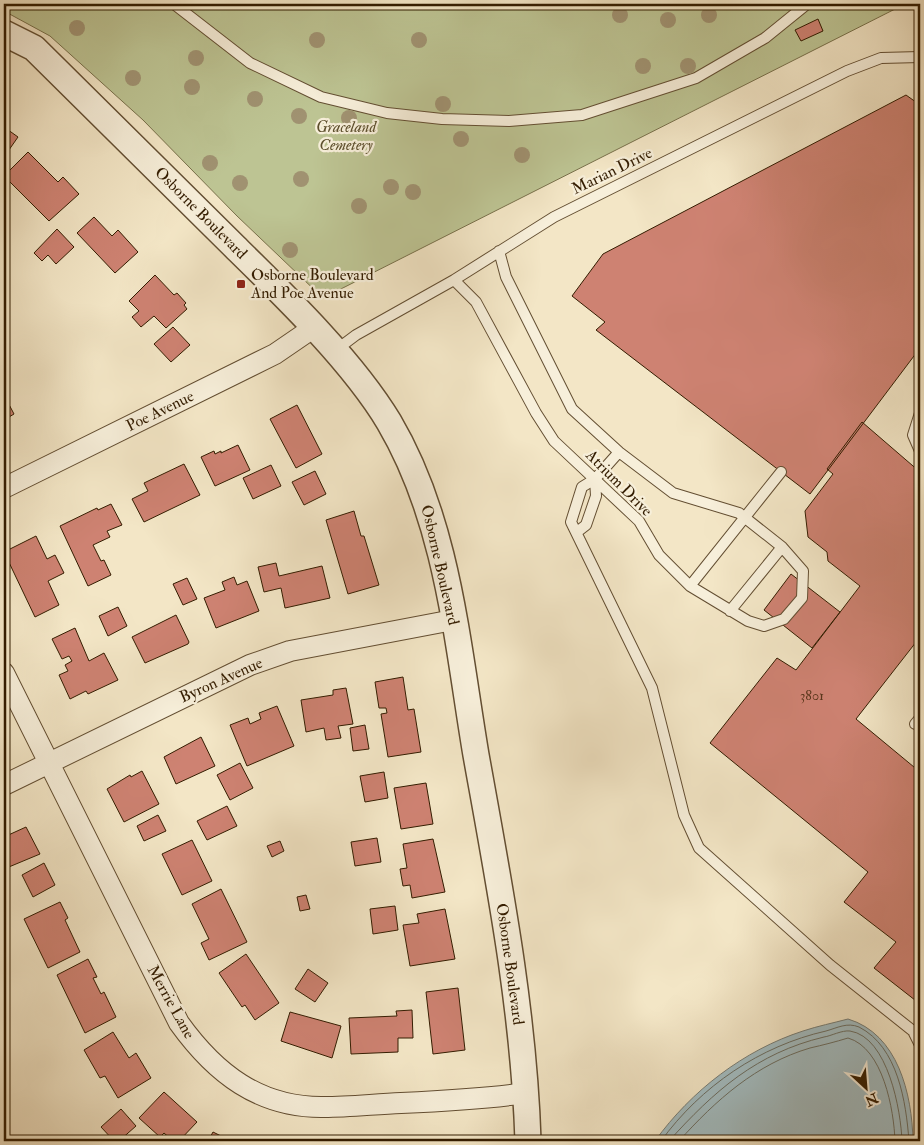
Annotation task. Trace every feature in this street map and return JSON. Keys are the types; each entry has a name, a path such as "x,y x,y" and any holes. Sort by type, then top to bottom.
{"street":[{"name":"Osborne Boulevard","path":"4,33 34,48 269,280 369,392 388,420 412,465 435,529 453,620 506,922 526,1093 528,1141"},
{"name":"Poe Avenue","path":"4,488 275,354 313,328"},
{"name":"Byron Avenue","path":"4,785 250,665 282,654 345,639 453,620"},
{"name":"Merrie Lane","path":"4,673 179,1023 198,1049 227,1076 261,1095 288,1103 324,1108 496,1097 526,1093"}],"lane":[{"path":"174,4 250,63 321,97 387,113 442,119 509,121 582,115 696,78 765,38 807,4"},
{"name":"Marian Drive","path":"334,352 356,335 454,280 554,217 847,71 880,58 920,58"},
{"name":"Atrium Drive","path":"454,280 476,302 536,413 554,441 639,521 659,555 690,586 748,621 764,626 784,619 802,598 803,571 782,547 745,518 728,508 673,493 619,452 572,409 506,277 499,251"},
{"path":"920,413 913,435 920,451"},
{"path":"619,452 595,479 582,488 571,522 652,688 684,815 699,848 830,965 913,1031 920,1046"},
{"path":"690,586 781,472"},
{"path":"577,532 586,525 596,496 595,479"},
{"path":"730,611 782,547"}],"green space":[{"name":"Graceland Cemetery","path":"4,4 905,4 323,298 237,216 143,120 50,36 4,11"}],"water":[{"path":"848,1019 865,1027 879,1038 899,1068 909,1104 913,1141 655,1141 685,1105 702,1089 740,1061 781,1039 809,1029"}],"building":[{"path":"818,19 823,31 801,41 795,30"},
{"path":"906,95 920,105 920,348 810,494 596,330 605,322 572,296 603,254"},
{"path":"4,127 18,137 4,157"},
{"path":"28,152 58,182 63,177 79,194 49,221 4,176"},
{"path":"94,217 112,236 118,230 138,252 115,273 77,233"},
{"path":"57,229 74,247 56,264 48,255 42,261 34,253"},
{"path":"155,275 174,295 177,293 186,303 184,305 187,309 166,328 154,316 141,327 132,317 139,311 129,301"},
{"path":"173,327 190,345 171,362 154,344"},
{"path":"4,395 14,414 4,420"},
{"path":"297,405 322,454 296,468 270,419"},
{"path":"862,422 920,472 920,637 856,719 920,772 920,1004 874,968 896,942 844,902 868,872 710,743 777,658 796,670 860,586 828,561 827,552 808,537 805,511 833,474 827,469"},
{"path":"238,445 250,470 215,486 201,457 214,451 215,454 221,451 221,453"},
{"path":"184,464 200,495 144,522 132,499 148,491 144,483"},
{"path":"271,465 281,486 253,499 243,478"},
{"path":"315,471 326,494 304,505 292,482"},
{"path":"111,504 122,525 107,531 110,537 93,545 101,561 104,560 111,575 88,586 60,526 97,508 98,510"},
{"path":"354,511 379,585 348,594 326,520"},
{"path":"36,536 47,559 55,555 64,573 48,581 59,605 35,617 4,552"},
{"path":"276,563 279,576 322,566 330,598 285,608 281,588 264,592 258,567"},
{"path":"791,574 840,612 812,648 764,610"},
{"path":"234,577 237,585 247,581 259,611 216,628 204,598 225,590 222,582"},
{"path":"187,578 197,599 183,605 173,584"},
{"path":"118,607 127,626 108,636 99,616"},
{"path":"176,615 189,642 188,644 145,663 132,637"},
{"path":"75,628 89,661 104,653 118,680 88,694 86,691 70,699 59,675 68,671 65,665 72,661 69,656 62,659 52,639"},
{"path":"403,677 408,710 414,709 421,752 388,757 381,714 387,713 386,708 379,708 375,682"},
{"path":"346,688 353,724 338,726 341,738 326,740 324,728 306,732 301,700 333,695 333,690"},
{"path":"277,706 294,746 247,766 230,725 248,718 250,724 261,719 259,713"},
{"path":"365,725 369,749 353,751 350,728"},
{"path":"201,737 215,766 176,784 164,757"},
{"path":"240,763 253,788 230,800 217,775"},
{"path":"142,771 159,804 124,822 107,789 130,775 131,777"},
{"path":"384,772 388,798 365,802 360,776"},
{"path":"426,783 433,824 401,829 394,788"},
{"path":"227,806 237,826 207,840 197,821"},
{"path":"158,815 166,831 144,841 137,826"},
{"path":"26,827 40,854 4,869 4,837"},
{"path":"377,838 381,862 355,866 351,842"},
{"path":"433,839 445,892 412,898 410,885 403,886 400,869 407,868 403,844"},
{"path":"192,840 212,881 182,895 162,854"},
{"path":"280,841 284,851 272,857 267,846"},
{"path":"44,863 55,885 33,897 22,875"},
{"path":"221,889 247,942 209,960 201,943 209,939 192,904"},
{"path":"306,895 310,909 300,911 297,897"},
{"path":"60,902 68,918 65,920 80,952 48,968 24,919"},
{"path":"395,906 398,930 373,934 370,909"},
{"path":"445,909 455,959 410,966 403,925 419,923 417,914"},
{"path":"246,954 279,1003 255,1020 245,1005 242,1007 219,973"},
{"path":"88,959 97,977 93,978 101,994 104,992 116,1017 85,1033 57,975"},
{"path":"308,969 328,983 315,1002 295,989"},
{"path":"458,988 465,1050 433,1054 426,992"},
{"path":"412,1010 413,1038 398,1038 398,1052 351,1054 349,1018 397,1016 396,1011"},
{"path":"290,1012 341,1026 332,1058 281,1041"},
{"path":"113,1032 129,1058 136,1053 151,1078 118,1098 105,1076 100,1078 84,1050"},
{"path":"164,1092 197,1122 179,1141 173,1141 164,1133 160,1137 139,1118"},
{"path":"121,1109 136,1126 119,1141 114,1141 101,1127"},
{"path":"213,1132 231,1141 208,1141"}],"place":[{"name":"Osborne Boulevard And Poe Avenue","path":"241,284"}]}
